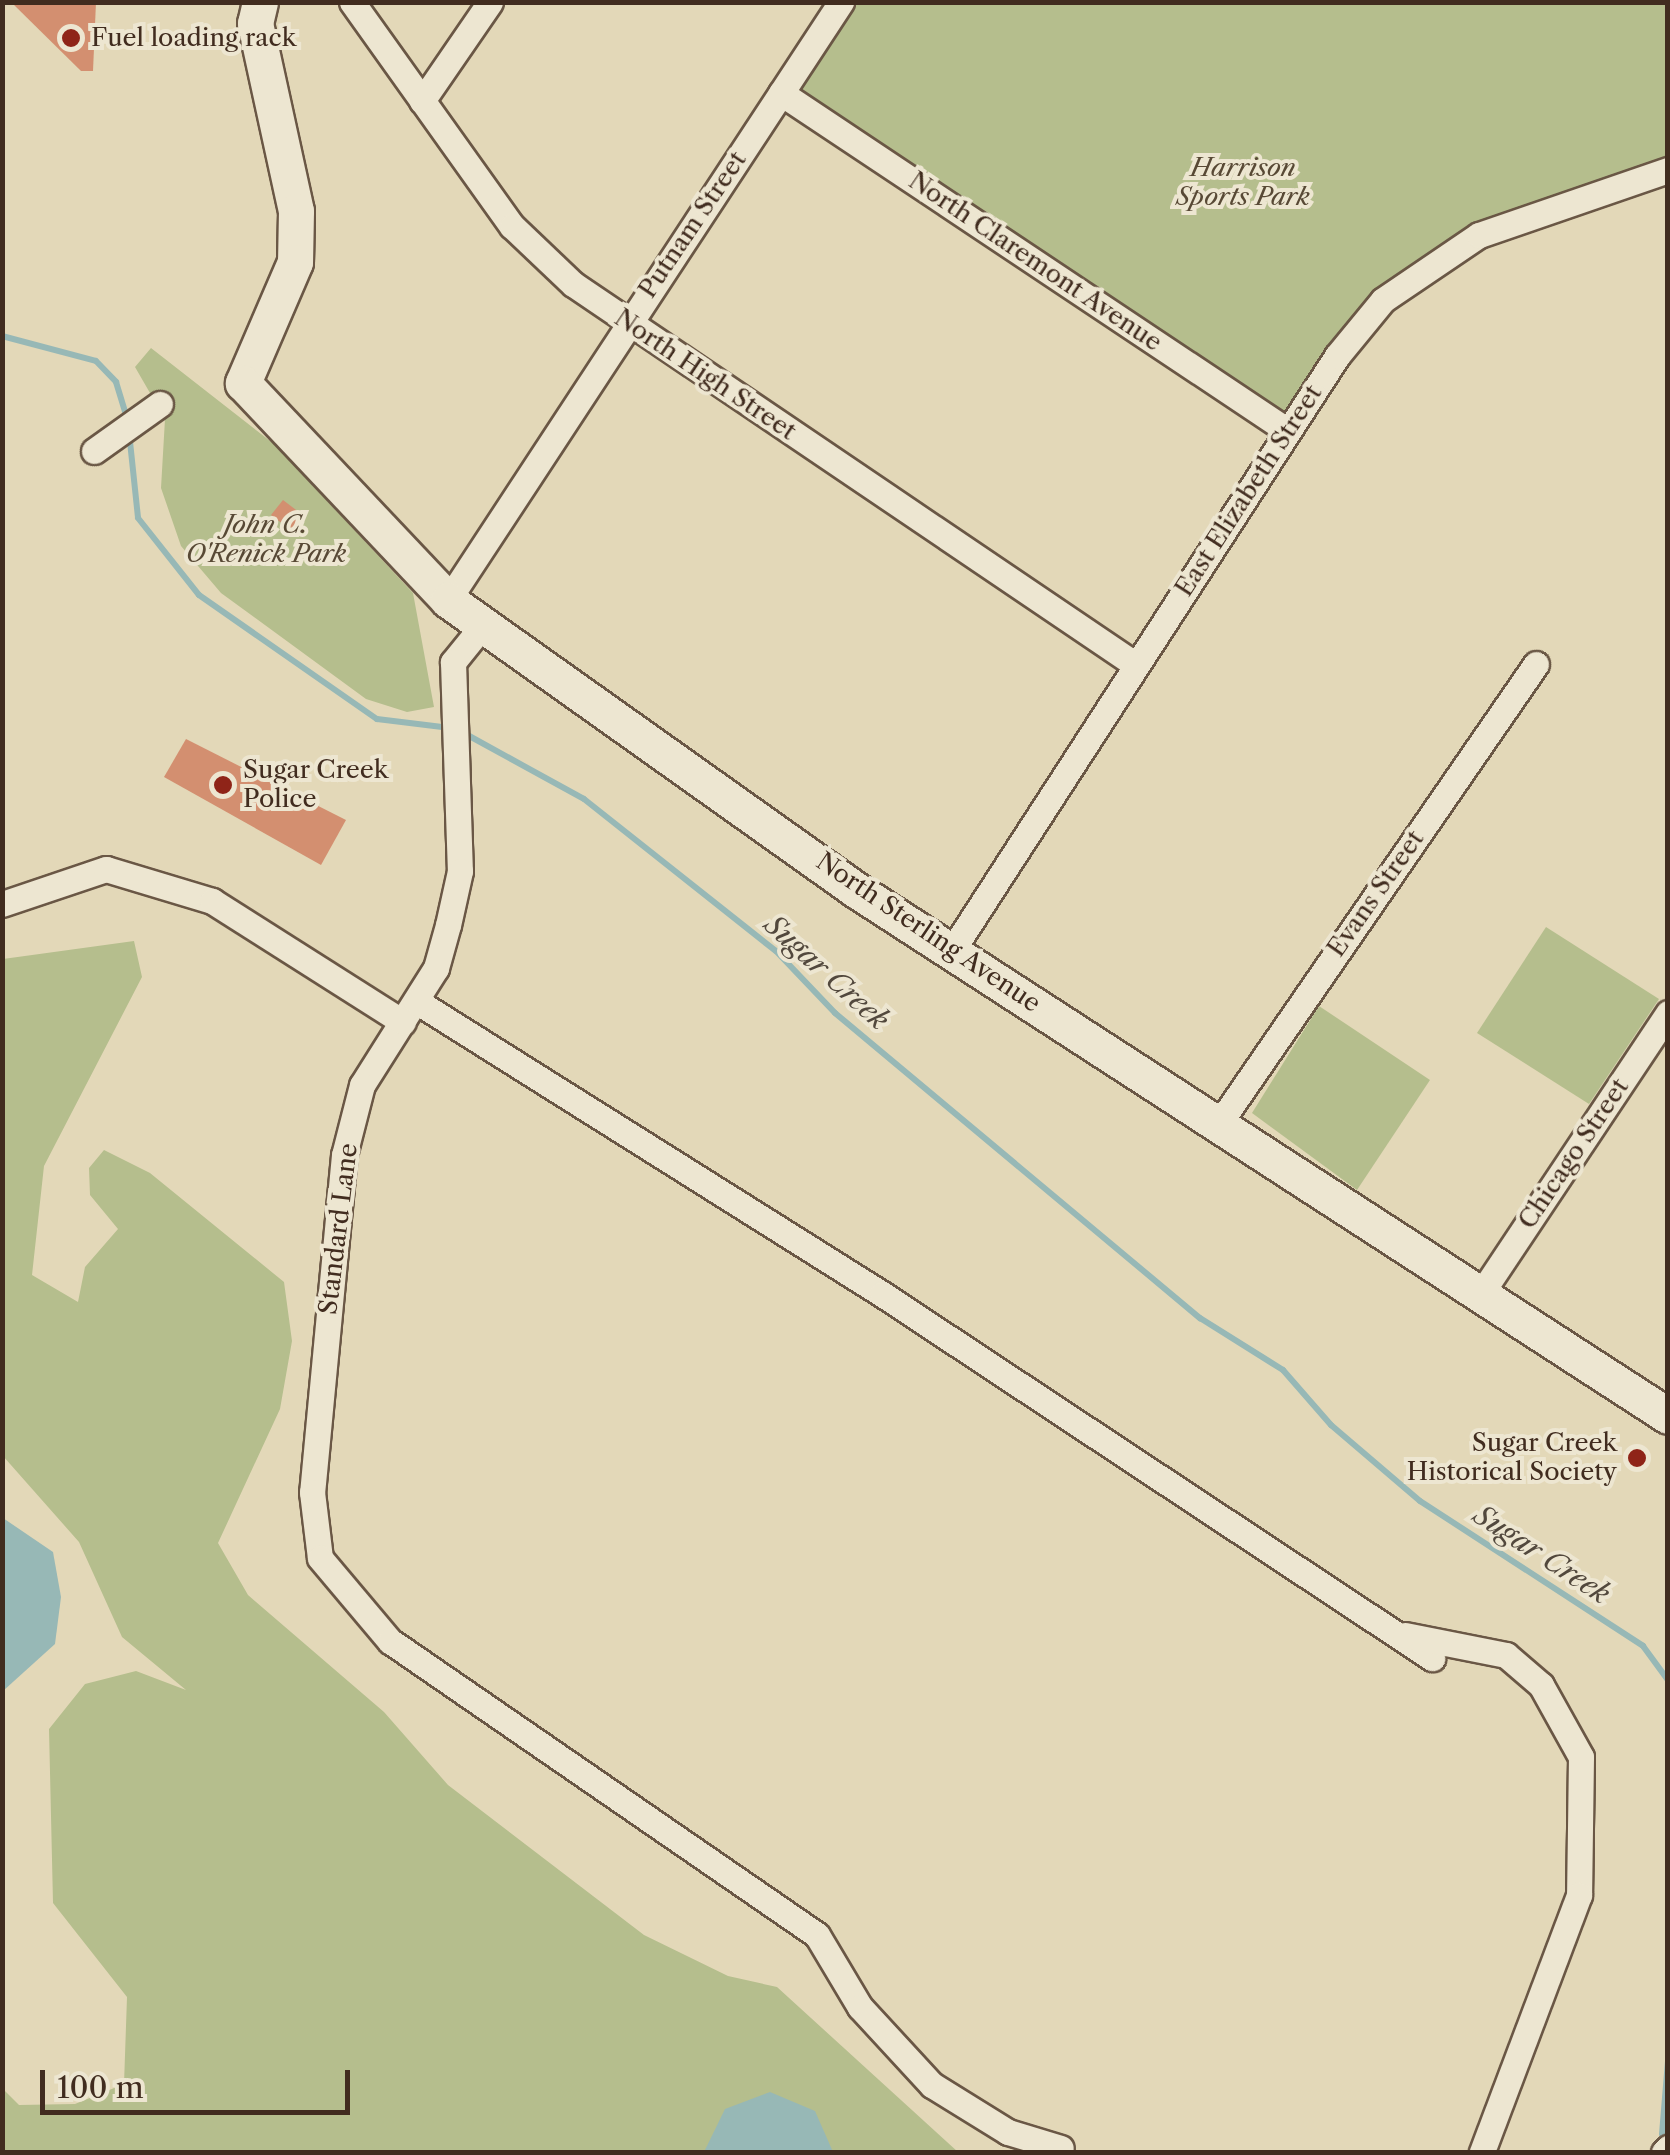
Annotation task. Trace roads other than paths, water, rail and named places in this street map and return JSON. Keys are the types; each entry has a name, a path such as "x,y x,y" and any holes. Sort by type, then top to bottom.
{"main road":[{"name":"North Sterling Avenue","path":"260,2 255,23 296,211 295,262 242,383 448,600 951,952 1668,1416"}],"street":[{"name":"North High Street","path":"352,2 512,226 627,323 1136,665"},
{"path":"422,101 490,2"},
{"name":"Putnam Street","path":"448,600 841,2"},
{"name":"North Claremont Avenue","path":"782,93 1288,431"},
{"name":"East Elizabeth Street","path":"951,952 1288,431 1383,300 1432,262 1561,202 1668,170"},
{"path":"96,449 151,410"},
{"name":"Standard Lane","path":"483,626 453,662 454,800 460,872 436,968 362,1085 344,1155 312,1492 320,1558 390,1641 558,1752 817,1935 860,2007 932,2085 1008,2132 1062,2148"},
{"name":"Evans Street","path":"1218,1125 1536,664"},
{"path":"2,904 106,870 212,901 410,1012 882,1294 1432,1658"},
{"name":"Chicago Street","path":"1480,1295 1668,1012"},
{"path":"1394,1633 1506,1655 1540,1685 1580,1757 1579,1896 1482,2152"}],"water":[{"path":"3,1518 53,1552 61,1597 55,1644 3,1691"},
{"path":"770,2092 815,2111 833,2152 704,2152 725,2109"}],"waterway":[{"name":"Sugar Creek","path":"2,336 96,361 116,382 127,419"},
{"name":"Sugar Creek","path":"129,432 138,518 199,595 377,719 450,728"},
{"name":"Sugar Creek","path":"462,732 584,799 776,951 835,1013 1200,1318 1283,1370 1331,1425 1420,1501 1643,1646 1668,1680"},
{"name":"Sugar Creek","path":"1662,2134 1668,2061"}],"place":[{"name":"Fuel loading rack","path":"71,38"},
{"name":"Sugar Creek Police","path":"223,785"},
{"name":"Sugar Creek Historical Society","path":"1637,1458"}],"park label":[{"name":"Harrison Sports Park","path":"1243,184"},
{"name":"John C. O'Renick Park","path":"266,540"}]}
